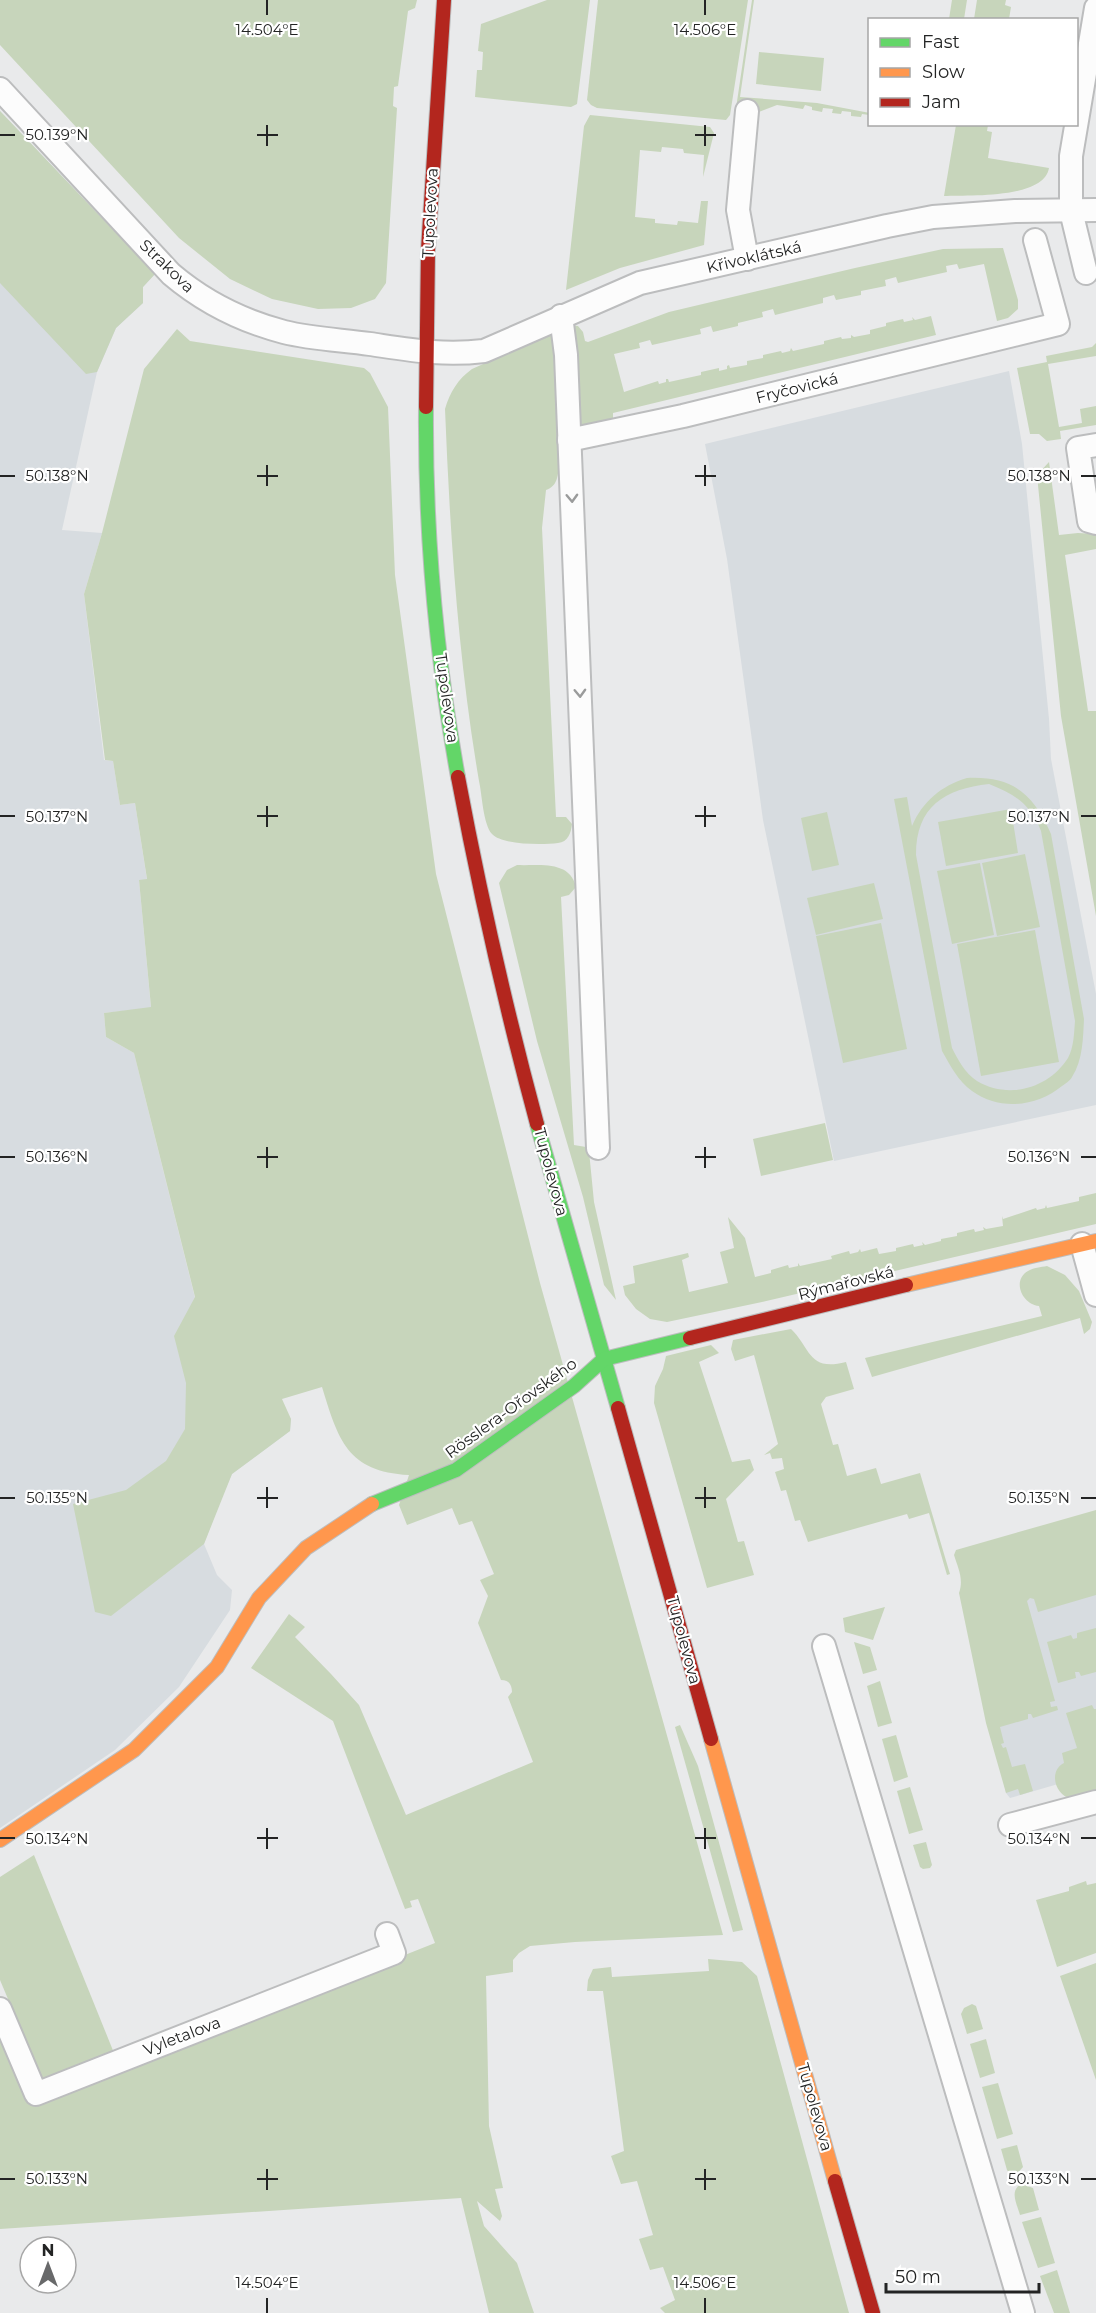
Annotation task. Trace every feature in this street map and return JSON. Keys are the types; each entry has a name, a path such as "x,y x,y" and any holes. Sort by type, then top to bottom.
{"main road":[{"name":"Tupolevova","path":"444,0 428,224 425,352 428,488 441,661 471,854 519,1056 873,2313"},
{"name":"Rýmařovská","path":"604,1359 1089,1242"},
{"name":"Rösslera-Ořovského","path":"0,1840 134,1750 217,1667 259,1598 306,1548 374,1502 456,1470 574,1386 604,1359"}],"street":[{"path":"1078,115 1096,8"},
{"name":"Strakova","path":"0,89 171,274 194,293 240,317 285,332 425,352"},
{"path":"747,111 738,210 747,259"},
{"path":"1076,126 1071,156 1071,211 1086,273"},
{"name":"Křivoklátská","path":"425,352 456,355 484,351 640,283 933,217 1096,210"},
{"name":"Fryčovická","path":"569,440 693,414 1058,324 1035,240"},
{"path":"561,316 566,355 598,1148"},
{"path":"1087,446 1089,521 1096,523"},
{"path":"1089,1242 1096,1295"},
{"path":"825,1646 1023,2313"},
{"path":"1010,1825 1096,1802"},
{"name":"Vyletalova","path":"0,2009 36,2094 394,1953 387,1934"}],"shaded area":[{"path":"0,111 155,274 143,287 143,303 116,328 97,372 62,530 102,533 84,594 104,760 113,761 120,805 135,803 147,880 139,880 151,1008 104,1013 106,1037 134,1053 195,1298 291,1419 290,1431 232,1474 221,1499 204,1544 217,1575 232,1590 230,1610 179,1687 115,1750 0,1828"},
{"path":"1009,371 1022,444 1051,759 1096,994 1096,1105 834,1161 763,820 727,559 705,444"},
{"path":"1096,1551 1096,1773 1010,1798 1006,1793 962,1584"}],"green space":[{"path":"0,0 417,0 415,8 408,11 398,86 394,87 393,106 397,108 386,283 375,299 351,308 318,309 272,299 230,279 179,238 0,45"},
{"path":"547,0 590,0 577,104 571,107 475,97 477,70 482,70 483,52 478,51 481,24"},
{"path":"598,0 748,0 730,115 726,120 597,108 591,105 587,100"},
{"path":"752,0 754,0 740,97 817,103 868,113 868,115 862,114 861,117 851,116 851,112 832,113 833,109 823,108 822,112 812,110 812,107 805,105 803,109 777,105 738,120 735,115"},
{"path":"952,0 967,0 964,18 949,18"},
{"path":"977,0 1006,0 1005,5 1011,7 1009,18 974,18"},
{"path":"759,52 824,58 821,91 756,84"},
{"path":"0,111 155,274 143,287 143,303 116,328 97,372 86,374 0,283"},
{"path":"590,115 710,127 714,133 703,177 704,155 684,153 683,149 662,147 661,152 640,150 635,217 655,219 655,223 677,225 678,221 698,223 701,201 708,201 704,245 620,268 566,290 584,126"},
{"path":"956,126 988,126 987,131 992,132 988,158 1049,168 1044,178 1020,190 987,195 944,196"},
{"path":"1003,248 1018,300 1018,309 1008,318 997,321 984,264 959,269 957,264 946,266 947,272 898,283 896,277 885,280 886,286 861,291 861,295 836,300 834,295 823,298 823,303 775,315 773,309 762,312 763,317 738,323 738,326 713,332 711,326 700,329 701,334 652,345 650,340 639,343 640,348 614,354 624,392 658,381 659,384 666,382 666,379 669,382 701,375 701,372 719,368 719,371 727,369 729,365 730,368 747,365 747,361 763,358 763,355 790,351 791,348 793,351 824,344 824,341 841,337 842,339 851,338 851,335 854,337 870,334 870,330 886,326 886,323 903,319 904,322 913,320 912,317 915,320 931,316 936,335 613,413 613,419 559,464 555,483 546,490 542,528 556,817 566,817 572,827 564,841 551,844 513,842 497,838 492,834 485,816 472,735 460,642 452,549 445,409 459,382 472,369 571,325 578,326 583,332 585,341 588,342 669,312 855,268 943,249"},
{"path":"177,329 190,341 364,368 370,373 388,407 395,575 436,874 540,1283 723,1935 530,1946 513,1960 513,1972 486,1976 489,2126 503,2188 495,2189 502,2216 500,2221 477,2201 484,2226 517,2263 534,2313 489,2313 461,2198 0,2229 0,2020 35,2102 435,1943 418,1899 410,1901 412,1907 405,1909 333,1721 251,1668 289,1614 305,1627 295,1637 359,1705 406,1815 533,1762 508,1697 512,1692 511,1685 501,1680 478,1623 488,1596 480,1580 494,1574 472,1521 459,1525 452,1508 407,1525 399,1505 409,1475 388,1472 358,1460 340,1437 322,1387 282,1399 291,1419 290,1431 232,1474 204,1544 111,1616 95,1612 73,1504 126,1490 166,1461 185,1429 186,1383 174,1336 195,1297 134,1053 106,1037 104,1013 151,1007 139,880 147,879 135,803 120,805 113,761 105,760 84,594 144,369"},
{"path":"1096,343 1096,356 1048,364 1059,427 1082,423 1080,409 1096,406 1096,425 1060,431 1061,439 1047,441 1039,434 1030,434 1017,368 1047,362 1046,356 1092,347"},
{"path":"1049,462 1059,535 1096,534 1096,549 1065,555 1088,711 1096,711 1096,916 1061,716 1037,475"},
{"path":"967,778 983,778 1009,784 1019,790 1037,808 1051,834 1084,1019 1083,1041 1076,1070 1070,1080 1052,1093 1030,1102 1006,1104 994,1102 972,1091 955,1073 942,1051 894,799 907,797 912,826 927,802 941,790","holes":["989,784 1021,801 1032,814 1041,831 1075,1021 1071,1049 1068,1058 1060,1068 1039,1083 1015,1090 989,1087 977,1081 965,1070 952,1048 916,855 921,824 927,812 936,803 959,790 973,786"]},
{"path":"1011,809 1018,853 946,866 938,822"},
{"path":"827,812 839,865 812,871 801,818"},
{"path":"1025,854 1040,927 997,936 982,863"},
{"path":"980,863 994,935 952,944 937,871"},
{"path":"517,865 544,865 560,868 573,878 576,887 569,895 561,897 574,1145 586,1147 589,1151 594,1202 616,1300 604,1285 583,1197 537,1041 499,883 507,870"},
{"path":"874,883 883,919 816,935 807,898"},
{"path":"881,923 907,1049 843,1063 816,936"},
{"path":"1035,930 1059,1062 981,1076 957,944"},
{"path":"825,1123 833,1160 761,1176 753,1139"},
{"path":"1096,1193 1096,1224 667,1322 650,1319 636,1309 625,1295 623,1286 635,1283 633,1266 688,1253 689,1257 682,1260 689,1292 728,1283 720,1252 734,1248 728,1217 745,1238 755,1277 788,1265 789,1268 798,1266 798,1263 800,1266 832,1259 831,1256 849,1251 850,1254 860,1249 861,1252 877,1248 879,1254 896,1251 896,1248 913,1244 914,1247 923,1245 922,1242 925,1245 941,1241 941,1239 957,1236 957,1233 974,1229 975,1232 984,1230 983,1227 986,1229 1003,1226 1002,1216 1003,1219 1036,1208 1037,1210 1045,1208 1046,1205 1047,1208 1079,1201 1079,1197"},
{"path":"1047,1266 1065,1275 1079,1291 1092,1322 1090,1329 1084,1334 1080,1318 872,1377 865,1358 1042,1316 1039,1306 1028,1302 1024,1297 1020,1281 1028,1271"},
{"path":"791,1329 817,1361 824,1364 846,1362 854,1389 826,1397 821,1404 833,1445 838,1444 847,1476 876,1468 881,1484 920,1473 950,1574 947,1575 929,1513 909,1519 907,1514 808,1542 800,1520 795,1521 786,1490 781,1491 775,1472 784,1469 782,1458 772,1459 770,1453 764,1455 778,1444 754,1355 735,1361 731,1349 733,1340"},
{"path":"711,1345 719,1353 699,1362 732,1462 750,1459 754,1470 726,1499 738,1542 744,1541 754,1575 707,1588 654,1403 655,1386 666,1356"},
{"path":"1096,1510 1096,1595 1038,1612 1034,1599 1030,1598 1027,1601 1055,1701 1050,1702 1051,1707 1057,1706 1058,1710 1033,1718 1031,1714 1028,1714 1028,1719 1000,1727 1004,1743 1001,1744 1003,1748 1006,1747 1012,1767 1025,1764 1033,1791 1020,1795 1018,1789 1006,1793 986,1723 959,1593 960,1574 954,1555 956,1550"},
{"path":"885,1607 873,1640 845,1632 843,1618"},
{"path":"1096,1628 1096,1672 1081,1676 1079,1672 1075,1672 1076,1678 1058,1683 1047,1642 1071,1635 1073,1639 1077,1638 1077,1633"},
{"path":"854,1642 870,1647 877,1670 863,1674"},
{"path":"880,1681 892,1723 878,1727 867,1686"},
{"path":"1092,1705 1096,1709 1096,1796 1072,1799 1061,1793 1055,1777 1059,1767 1064,1763 1062,1753 1077,1748 1066,1713"},
{"path":"680,1725 698,1766 743,1930 733,1932 675,1727"},
{"path":"896,1735 908,1777 894,1782 882,1739"},
{"path":"910,1787 923,1830 909,1834 897,1791"},
{"path":"926,1842 932,1865 930,1868 923,1869 920,1867 913,1845"},
{"path":"34,1855 114,2053 43,2082 0,1980 0,1877"},
{"path":"1086,1881 1087,1885 1096,1883 1096,1953 1057,1967 1036,1900 1069,1891 1069,1887"},
{"path":"708,1959 742,1962 757,1976 849,2313 665,2313 660,2308 675,2300 663,2267 650,2270 639,2239 653,2235 637,2181 621,2184 611,2156 624,2151 603,1991 587,1991 588,1980 593,1969 611,1967 612,1977 709,1971"},
{"path":"1096,1963 1096,2080 1060,1976"},
{"path":"972,2004 976,2006 983,2029 967,2034 961,2014 964,2008"},
{"path":"986,2039 995,2073 980,2078 970,2044"},
{"path":"998,2083 1013,2134 997,2139 982,2087"},
{"path":"1017,2145 1023,2167 1016,2175 1010,2174 1007,2170 1001,2149"},
{"path":"1021,2184 1033,2188 1039,2210 1020,2215 1015,2190"},
{"path":"1041,2217 1055,2263 1038,2268 1022,2222"},
{"path":"1057,2270 1070,2313 1054,2313 1040,2276"}],"traffic: fast":[{"path":"426,407 427,500 433,593 458,777"},
{"path":"537,1124 618,1408"},
{"path":"372,1504 456,1470 574,1386 604,1359 690,1338"}],"traffic: slow":[{"path":"906,1285 1096,1241"},
{"path":"0,1840 134,1750 217,1667 259,1598 306,1548 372,1504"},
{"path":"711,1739 835,2181"}],"traffic: jam":[{"path":"426,407 428,250 444,0"},
{"path":"458,777 494,951 537,1124"},
{"path":"690,1338 906,1285"},
{"path":"618,1408 711,1739"},
{"path":"835,2181 873,2313"}]}
